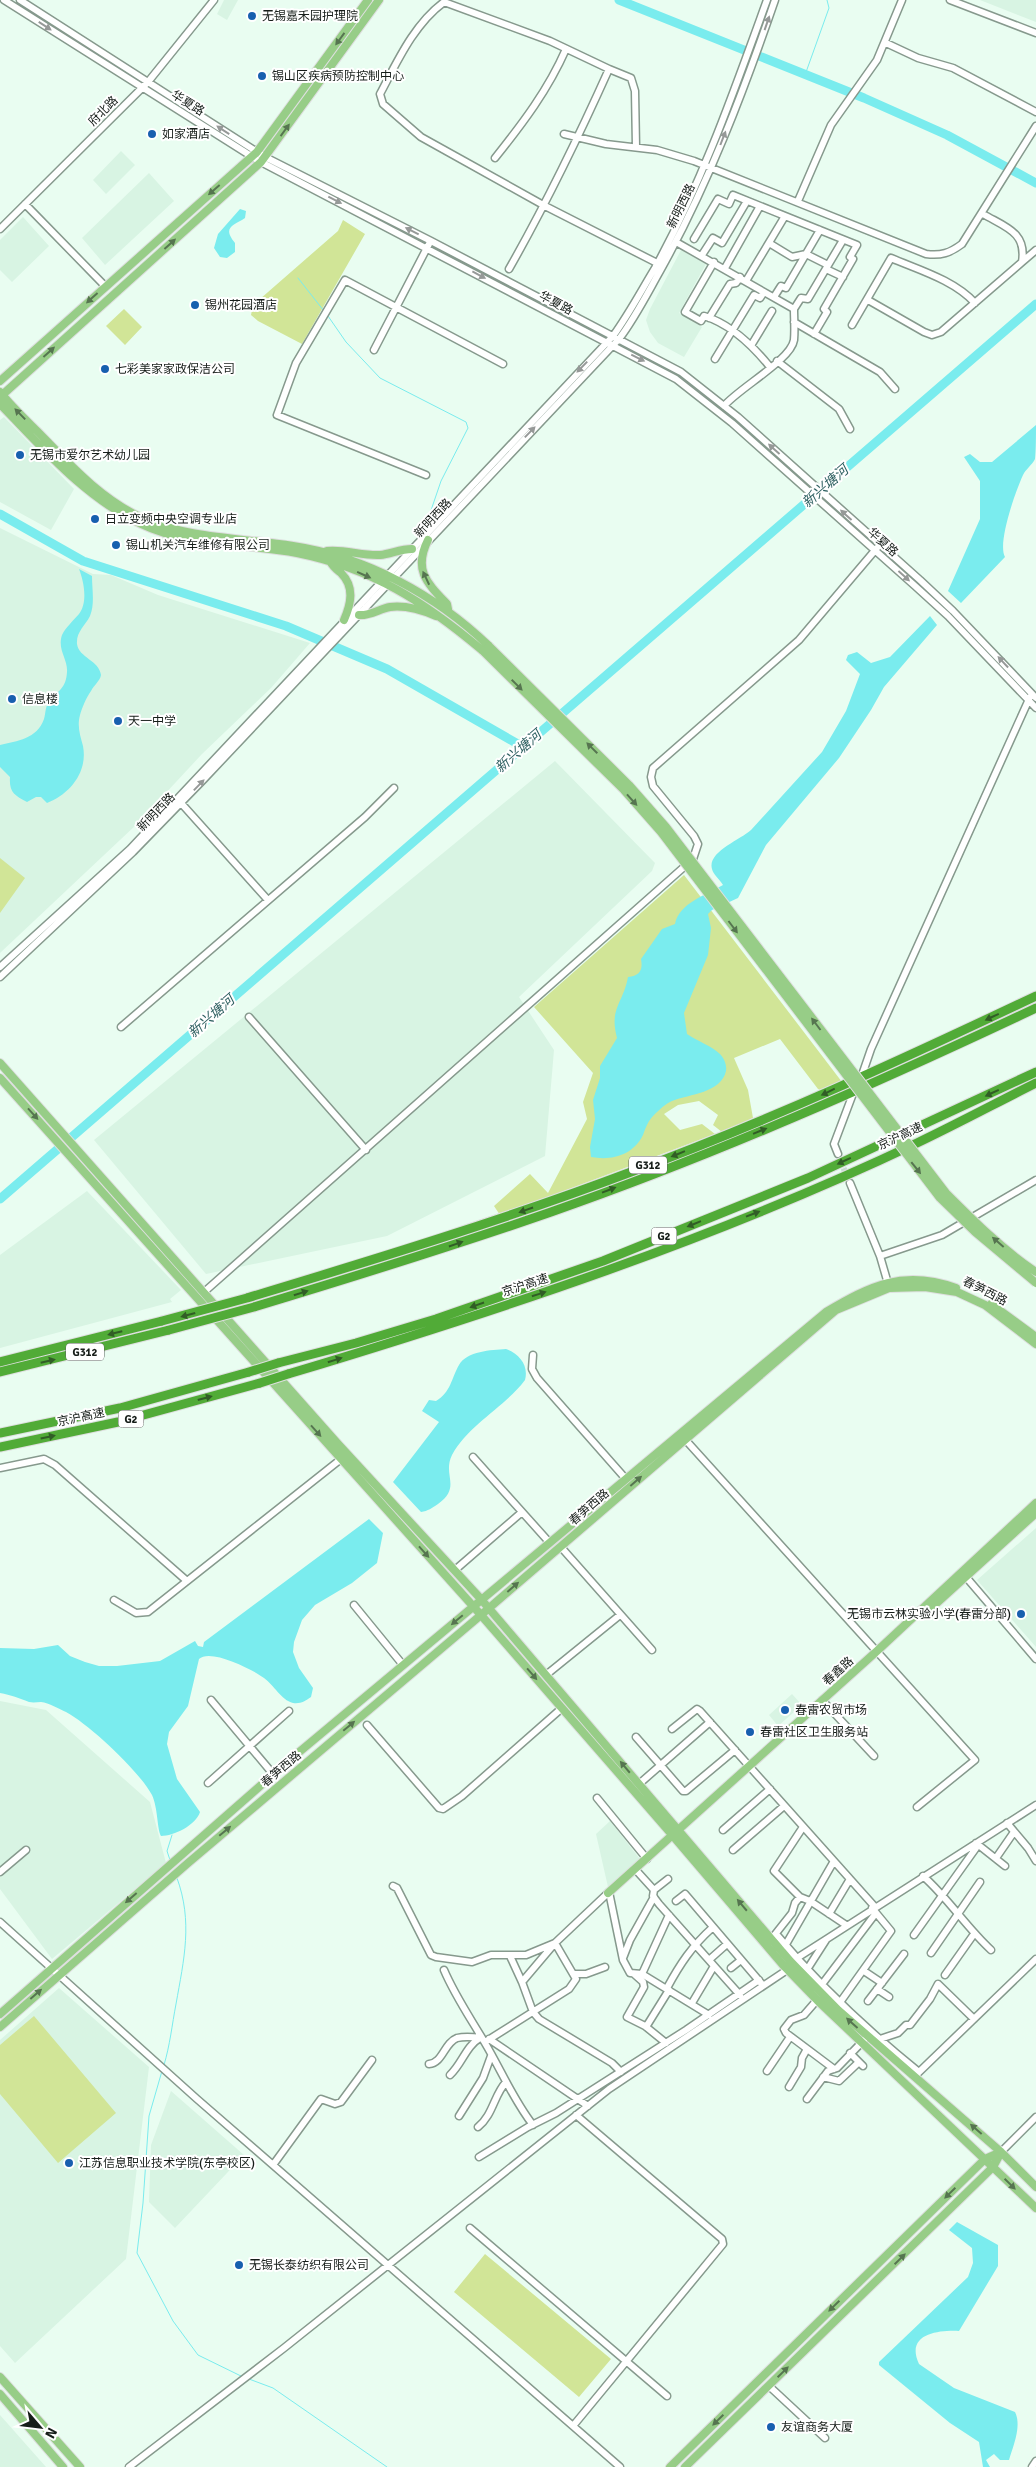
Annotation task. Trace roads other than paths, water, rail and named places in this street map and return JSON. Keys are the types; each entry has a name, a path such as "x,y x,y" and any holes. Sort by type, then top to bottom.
{"highway":[{"name":"G312","path":"0,1362 247,1298 485,1224 604,1182 804,1103 1036,996"},
{"name":"G312","path":"0,1372 254,1307 388,1267 552,1212 799,1116 1036,1008"},
{"name":"京沪高速","path":"0,1433 120,1408 356,1343 436,1319 603,1261 808,1178 1036,1072"},
{"name":"京沪高速","path":"0,1448 118,1422 260,1383 594,1276 752,1214 917,1143 1036,1082"}],"main road":[{"path":"0,381 254,154 368,0"},
{"path":"380,0 263,160 1,395 78,474 106,498 145,519 190,532 295,546 345,558 449,611 624,790 661,832 940,1198 975,1232 1036,1283"},
{"path":"0,404 74,479 103,503 142,525 188,538 296,553 330,561 386,580 424,604 486,648 629,785 666,827 946,1193 980,1227 1036,1272"},
{"path":"428,540 423,549 421,567 426,582 447,604 449,611"},
{"path":"322,552 339,550 380,555 403,549 412,550"},
{"path":"330,561 345,579 350,590 350,604 344,620"},
{"path":"359,614 365,616 389,607 404,607 414,608 449,622"},
{"path":"0,1063 203,1294 489,1608 639,1784 787,1970 860,2042 1036,2208"},
{"path":"0,1078 562,1708 773,1936 838,2010 871,2035 916,2075 1001,2152 1036,2187"},
{"name":"春笋西路","path":"58,1975 188,1862 481,1615 826,1312 860,1292 889,1284 931,1283 948,1285 973,1294 996,1307 1036,1337"},
{"name":"春笋西路","path":"889,1284 957,1292 985,1305 1036,1344"},
{"name":"春笋西路","path":"51,1969 273,1774 472,1606 625,1478 682,1437"},
{"name":"春鑫路","path":"878,1653 1036,1504"},
{"name":"春鑫路","path":"609,1892 676,1832 689,1825 823,1702 966,1577 1036,1512"},
{"path":"312,1741 320,1751"},
{"path":"0,2014 51,1969"},
{"path":"0,2026 58,1975"},
{"path":"670,2467 985,2159 1001,2152"},
{"path":"685,2467 994,2167 1001,2152"},
{"path":"0,2377 80,2467"},
{"path":"0,2394 63,2467"}],"street":[{"name":"华夏路","path":"4,0 142,88 254,154"},
{"name":"华夏路","path":"20,0 148,82 263,160 676,379 699,394 805,488 830,506 953,611 1032,697 1036,708"},
{"name":"府北路","path":"0,229 148,82 214,0"},
{"name":"新明西路","path":"748,66 752,42 767,0"},
{"name":"新明西路","path":"0,977 133,852 181,803 323,655 412,550 606,342 616,337 632,322 676,242 748,66 759,46 775,0"},
{"path":"798,201 831,125 841,107 860,84 886,43 902,0"},
{"path":"950,0 1036,33"},
{"path":"636,147 634,91 631,78 609,70 550,40 444,2 436,7 402,51 380,94 383,104 421,137 545,206 657,262"},
{"path":"886,43 918,58 953,68 1036,112"},
{"path":"495,158 540,100 554,77 566,49"},
{"path":"509,269 545,206 609,70"},
{"path":"564,134 606,144 657,150 798,201 926,254 936,255 949,253 962,244 983,214 1036,126"},
{"name":"华夏路","path":"263,160 431,241 681,372 724,406 811,482 830,506"},
{"name":"新明西路","path":"0,967 130,849 344,620 428,540 613,346 626,318 708,167"},
{"path":"694,238 718,198 729,204 733,195 858,245 850,257 853,259 824,309 826,312 814,334"},
{"path":"702,255 713,238 722,243 747,201"},
{"path":"25,204 105,286"},
{"path":"724,268 760,206"},
{"path":"983,214 1018,235 1022,244 1022,262"},
{"path":"710,318 730,284 743,279 785,216"},
{"path":"774,297 781,286 786,288 820,230"},
{"path":"724,406 732,396 786,355 794,341 794,309 801,298 808,299 843,240"},
{"path":"374,350 431,241"},
{"path":"676,242 702,255 794,309"},
{"path":"768,243 792,257 806,254 842,277"},
{"path":"868,300 932,335 941,332 1036,250"},
{"path":"852,325 891,258 954,286 965,292 975,303"},
{"path":"714,262 685,312 701,320 704,316 710,318 752,344 770,367"},
{"path":"426,475 276,415 296,363 344,280 503,364"},
{"path":"714,359 754,295 760,298 764,292"},
{"path":"752,344 772,311"},
{"path":"794,322 880,372 894,389"},
{"path":"777,362 839,409 850,429"},
{"path":"203,1294 693,859 698,844 694,836 653,786 652,768 800,640 877,548"},
{"path":"838,1154 834,1144 854,1091 863,1075 871,1049 1032,697"},
{"path":"121,1027 267,899 365,817 394,788"},
{"path":"181,803 267,899"},
{"path":"249,1017 366,1150"},
{"path":"880,1256 942,1235 1036,1180"},
{"path":"850,1183 880,1256 889,1284"},
{"path":"533,1355 532,1369 537,1378 625,1478"},
{"path":"682,1437 975,1760 916,1807"},
{"path":"473,1457 549,1542"},
{"path":"0,1468 44,1459 55,1465 187,1581"},
{"path":"114,1600 136,1613 144,1614 341,1459"},
{"path":"455,1570 522,1512"},
{"path":"560,1546 652,1650"},
{"path":"966,1577 1036,1658"},
{"path":"354,1605 403,1665"},
{"path":"546,1675 620,1616"},
{"path":"211,1700 273,1774"},
{"path":"823,1702 874,1756"},
{"path":"367,1725 438,1808 443,1809 462,1796 562,1708"},
{"path":"672,1729 697,1709 850,1879 891,1931 842,2001"},
{"path":"208,1783 288,1711"},
{"path":"639,1784 710,1722"},
{"path":"636,1737 682,1791 686,1791 735,1750"},
{"path":"723,1830 770,1789"},
{"path":"597,1798 647,1859"},
{"path":"797,1958 846,1925 874,1909 883,1901 1036,1805"},
{"path":"734,1850 784,1806"},
{"path":"1007,1823 1028,1848 1036,1861"},
{"path":"802,1827 774,1871 800,1897 810,1901 846,1925"},
{"path":"996,1858 1014,1832"},
{"path":"976,1843 1005,1866"},
{"path":"914,1935 976,1848 976,1843"},
{"path":"0,1872 26,1850"},
{"path":"785,1946 834,1861"},
{"path":"635,1870 669,1915 740,1995"},
{"path":"923,1876 990,1950"},
{"path":"623,1958 630,1940 654,1894 668,1879"},
{"path":"829,1914 850,1879"},
{"path":"931,1953 980,1882"},
{"path":"393,1886 397,1888 434,1956 472,1962 491,1954 526,1955 555,1943"},
{"path":"522,1982 555,1943 609,1892 623,1958 630,1973 638,1974 668,1989 709,2015"},
{"path":"676,1901 685,1894 712,1928 761,1983"},
{"path":"800,1897 795,1903 792,1912 773,1936 842,2001 871,2035 880,2039 916,2075 1036,1959"},
{"path":"823,1983 874,1909"},
{"path":"638,1974 669,1915"},
{"path":"0,1922 168,2073 620,2467"},
{"path":"646,2028 694,1944 712,1928"},
{"path":"945,1976 974,1934"},
{"path":"808,1968 828,1937"},
{"path":"450,2074 457,2068 473,2043 485,2039 570,1989 576,1979 555,1943"},
{"path":"709,1960 726,1944"},
{"path":"868,2000 904,1954"},
{"path":"510,1956 533,2012 539,2019 612,2063 621,2072"},
{"path":"731,1968 741,1960"},
{"path":"692,2003 714,1966"},
{"path":"574,1974 586,1974 605,1967"},
{"path":"444,1970 455,1994 485,2039 491,2056 506,2082 534,2125"},
{"path":"479,2157 576,2100 740,1995 787,1970"},
{"path":"864,1971 889,1997"},
{"path":"638,1974 644,1987 627,2017 666,2043"},
{"path":"129,2467 388,2265 609,2089 761,1983"},
{"path":"880,2039 898,2033 906,2025 910,2025 930,2000 938,1984 974,2019"},
{"path":"817,2000 804,2015 791,2020 784,2026 784,2031 834,2069"},
{"path":"807,2099 828,2071 834,2069 860,2042 871,2035"},
{"path":"767,2070 790,2037"},
{"path":"429,2064 438,2061 448,2044 456,2039 485,2039 565,2089 576,2100 588,2106"},
{"path":"789,2087 801,2067 802,2058 807,2049"},
{"path":"823,2077 839,2081 861,2064 850,2053"},
{"path":"459,2116 483,2078 491,2056"},
{"path":"273,2165 321,2099 335,2104 341,2102 372,2060"},
{"path":"478,2127 494,2106 498,2092 506,2082"},
{"path":"573,2426 723,2244 722,2239 576,2115"},
{"path":"1001,2152 1036,2117"},
{"path":"470,2228 667,2396"},
{"path":"769,2386 826,2438"},
{"path":"1032,2467 1036,2460"}],"water":[{"path":"240,209 246,211 245,218 233,225 229,230 231,238 235,243 235,252 227,258 220,257 214,248 218,234"},
{"path":"1036,425 1035,459 1023,475 1012,504 1003,540 1005,557 961,603 948,591 980,519 980,481 964,457 970,454 980,462 992,462"},
{"path":"79,569 92,576 93,601 92,611 79,633 77,644 81,653 97,666 101,675 86,700 79,719 84,756 83,765 76,781 63,794 47,803 41,797 36,797 27,802 13,792 10,786 10,777 0,767 0,745 26,738 37,731 44,719 48,703 65,682 67,667 61,645 62,635 79,614 84,604 84,586"},
{"path":"930,616 937,625 884,687 839,758 766,845 738,898 712,910 708,914 711,928 708,955 684,1013 687,1034 713,1048 723,1058 726,1064 726,1071 723,1078 718,1084 704,1092 672,1101 665,1105 652,1117 639,1142 628,1152 607,1158 591,1157 590,1147 595,1119 593,1100 600,1078 600,1066 617,1038 615,1028 616,1013 628,977 640,972 641,959 662,929 675,924 682,910 687,905 723,885 712,869 714,857 751,830 822,752 846,711 860,674 846,660 848,655 857,652 871,663 890,657"},
{"path":"506,1349 522,1361 526,1370 525,1380 517,1390 477,1425 459,1444 450,1462 449,1492 438,1504 421,1512 393,1482 439,1422 422,1411 429,1400 436,1401 445,1394 463,1360 480,1352"},
{"path":"369,1519 383,1533 377,1563 352,1583 315,1605 302,1620 294,1642 293,1652 299,1668 313,1688 311,1697 301,1703 293,1703 281,1696 264,1678 241,1665 212,1656 204,1656 199,1659 188,1706 169,1732 167,1744 177,1779 200,1812 194,1821 178,1832 161,1836 154,1800 146,1785 113,1749 88,1727 66,1712 51,1705 41,1702 29,1702 0,1693 0,1648 34,1649 58,1645 70,1656 85,1662 99,1666 117,1666 160,1661 195,1641 198,1646 203,1647 204,1642"},
{"path":"957,2222 998,2245 998,2266 959,2331 933,2333 926,2336 916,2346 916,2354 919,2364 954,2388 1015,2412 1018,2423 1015,2442 1009,2460 1000,2460 994,2454 986,2460 990,2467 983,2467 979,2442 950,2423 879,2365 879,2362 968,2277 973,2263 972,2248 949,2230"}],"waterway":[{"path":"619,0 864,98 947,135 1036,183"},
{"path":"805,75 829,8 827,0"},
{"path":"298,278 324,311"},
{"name":"新兴塘河","path":"0,1199 1036,304"},
{"path":"328,316 346,342 380,378 466,422 468,428 441,481 426,525"},
{"path":"0,514 83,561 286,626 387,669 523,747"},
{"path":"170,1860 167,1851 172,1835"},
{"path":"164,2065 184,1956 185,1910 177,1878"},
{"path":"162,2071 149,2116 143,2203 137,2253 173,2321 198,2355 243,2377"},
{"path":"249,2379 273,2388 387,2467"}],"tunnel":[{"path":"840,1160 850,1183"}],"place":[{"name":"无锡嘉禾园护理院","path":"252,16"},
{"name":"锡山区疾病预防控制中心","path":"262,76"},
{"name":"如家酒店","path":"152,134"},
{"name":"锡州花园酒店","path":"195,305"},
{"name":"七彩美家家政保洁公司","path":"105,369"},
{"name":"无锡市爱尔艺术幼儿园","path":"20,455"},
{"name":"日立变频中央空调专业店","path":"95,519"},
{"name":"锡山机关汽车维修有限公司","path":"116,545"},
{"name":"信息楼","path":"12,699"},
{"name":"天一中学","path":"118,721"},
{"name":"无锡市云林实验小学(春雷分部)","path":"1021,1614"},
{"name":"春雷农贸市场","path":"785,1710"},
{"name":"春雷社区卫生服务站","path":"750,1732"},
{"name":"江苏信息职业技术学院(东亭校区)","path":"69,2163"},
{"name":"无锡长泰纺织有限公司","path":"239,2265"},
{"name":"友谊商务大厦","path":"771,2427"}]}
